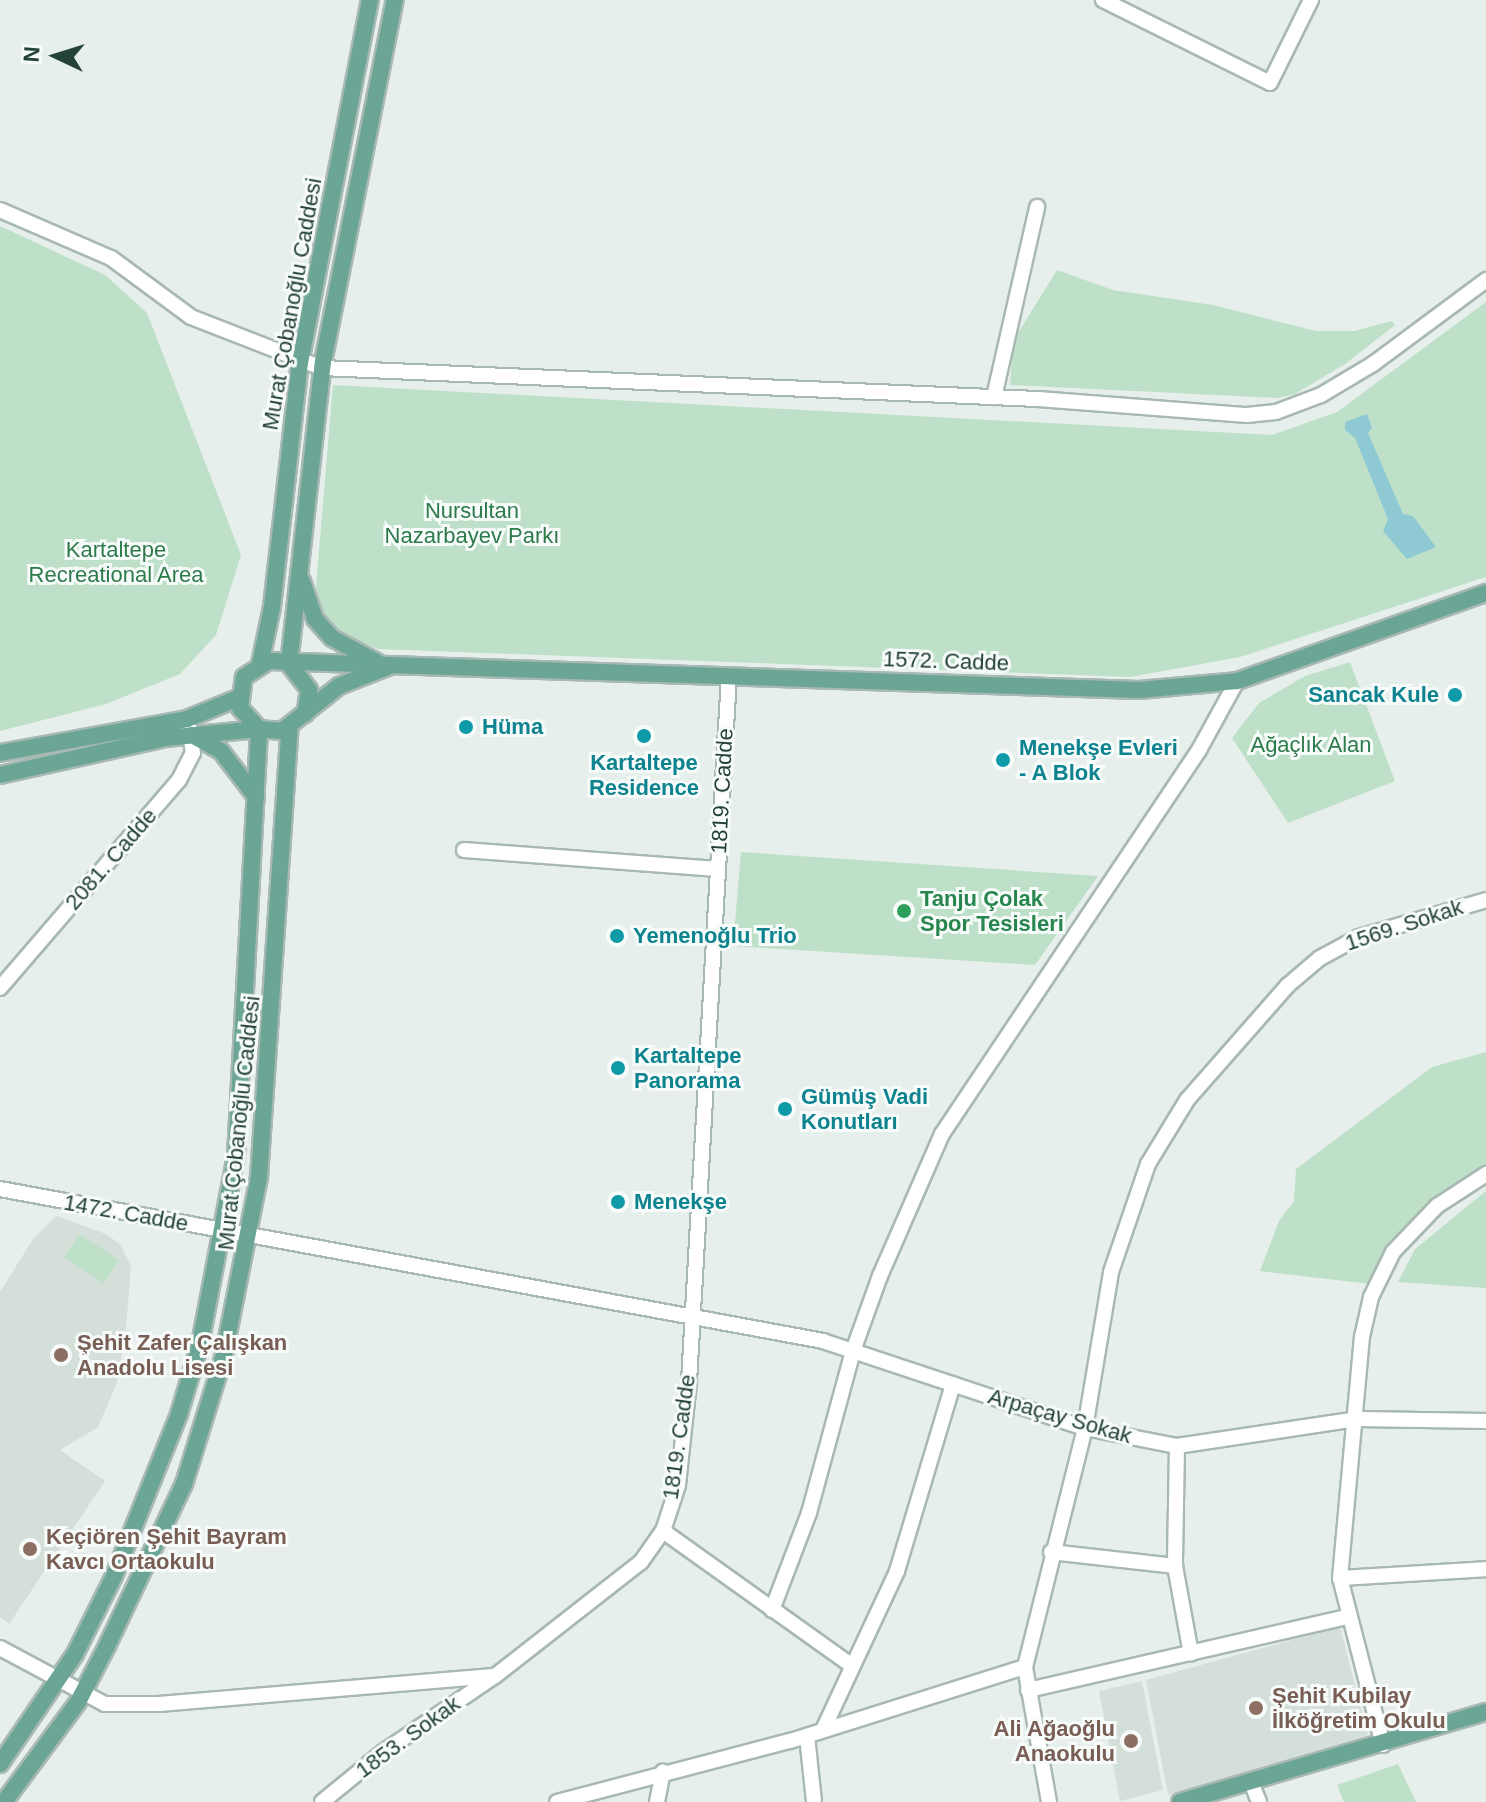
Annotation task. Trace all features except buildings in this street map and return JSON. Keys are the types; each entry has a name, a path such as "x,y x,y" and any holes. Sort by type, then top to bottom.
{"main road":[{"name":"Murat Çobanoğlu Caddesi","path":"260,664 272,607 300,363 370,0"},
{"name":"Murat Çobanoğlu Caddesi","path":"289,664 322,368 395,0"},
{"path":"300,572 315,619 332,638 390,666"},
{"name":"1572. Cadde","path":"289,664 1139,690 1237,681 1486,593"},
{"path":"259,729 245,717 238,698 244,677 260,664 289,664 309,690 295,724"},
{"path":"0,753 189,726 259,729 295,724 339,686 390,666"},
{"path":"0,775 189,726 238,698"},
{"name":"Murat Çobanoğlu Caddesi","path":"4,1802 81,1694 184,1484 223,1359 251,1235 277,969 295,724"},
{"path":"189,726 221,751 256,797"},
{"name":"Murat Çobanoğlu Caddesi","path":"0,1764 58,1680 114,1576 179,1414 200,1344 224,1230 241,1097 259,729"},
{"path":"1180,1802 1383,1745 1486,1712"}],"street":[{"path":"1103,0 1270,83 1311,0"},
{"path":"994,397 1037,207"},
{"path":"0,210 111,258 191,317 300,363 322,368 994,397 1247,415 1276,412 1321,395 1373,364 1486,280"},
{"name":"1819. Cadde","path":"495,1676 641,1562 663,1531 678,1485 729,676"},
{"path":"772,1610 809,1513 853,1351 908,1204 942,1134 1199,750 1237,681"},
{"name":"2081. Cadde","path":"0,988 179,780 193,753 189,726"},
{"path":"464,850 717,869"},
{"name":"1569. Sokak","path":"1025,1667 1051,1552 1085,1428 1111,1272 1148,1164 1187,1100 1287,986 1339,944 1486,900"},
{"path":"1383,1745 1346,1617 1340,1578 1341,1527 1358,1419 1362,1337 1371,1297 1393,1252 1437,1206 1486,1174"},
{"name":"1472. Cadde","path":"0,1189 691,1313"},
{"name":"Arpaçay Sokak","path":"691,1313 853,1351 1085,1428 1177,1446 1358,1419 1486,1421"},
{"path":"823,1730 897,1571 953,1384"},
{"path":"1177,1446 1175,1566 1191,1654"},
{"path":"663,1531 851,1665"},
{"path":"1051,1552 1175,1566"},
{"path":"1340,1578 1486,1569"},
{"path":"1028,1690 1346,1617"},
{"path":"0,1648 81,1694 105,1704 160,1704 495,1676"},
{"path":"557,1802 807,1736 1025,1667 1049,1802"},
{"name":"1853. Sokak","path":"322,1802 383,1752 495,1676"},
{"path":"807,1736 814,1802"},
{"path":"657,1802 663,1772"},
{"path":"1251,1782 1259,1802"}],"shaded area":[{"name":"Şehit Zafer Çalışkan Anadolu Lisesi","path":"56,1216 106,1234 121,1245 131,1267 126,1328 117,1383 98,1427 60,1450 105,1481 9,1624 0,1617 0,1292 33,1239"},
{"name":"Şehit Kubilay İlköğretim Okulu","path":"1340,1627 1368,1735 1168,1795 1146,1680"},
{"name":"Ali Ağaoğlu Anaokulu","path":"1142,1681 1163,1790 1120,1801 1099,1691"}],"green space":[{"name":"Kartaltepe Recreational Area","path":"0,226 105,275 147,313 241,555 216,635 180,674 106,704 0,731"},
{"path":"1057,270 1113,290 1213,305 1316,331 1354,331 1392,321 1395,325 1345,364 1295,394 1277,398 1010,385 1013,341"},
{"name":"Nursultan Nazarbayev Parkı","path":"1486,302 1486,577 1240,657 1130,677 378,649 333,631 319,609 316,586 333,385 1272,435 1337,412"},
{"name":"Ağaçlık Alan","path":"1350,662 1395,781 1288,823 1232,738 1259,703 1305,676"},
{"name":"Tanju Çolak Spor Tesisleri","path":"741,852 1098,876 1035,965 733,946"},
{"path":"1486,1052 1486,1165 1434,1197 1400,1231 1370,1284 1260,1271 1279,1221 1294,1201 1296,1169 1432,1067"},
{"path":"1486,1191 1486,1288 1398,1282 1415,1249"},
{"path":"79,1234 119,1260 104,1283 64,1257"},
{"path":"1398,1764 1416,1802 1344,1802 1337,1785"}],"water":[{"path":"1367,414 1372,428 1368,433 1403,514 1413,516 1436,547 1407,559 1383,531 1388,519 1355,438 1345,430 1345,422"}],"place":[{"name":"Sancak Kule","path":"1455,695"},
{"name":"Hüma","path":"466,727"},
{"name":"Kartaltepe Residence","path":"644,736"},
{"name":"Menekşe Evleri - A Blok","path":"1003,760"},
{"name":"Tanju Çolak Spor Tesisleri","path":"904,911"},
{"name":"Yemenoğlu Trio","path":"617,936"},
{"name":"Kartaltepe Panorama","path":"618,1068"},
{"name":"Gümüş Vadi Konutları","path":"785,1109"},
{"name":"Menekşe","path":"618,1202"},
{"name":"Şehit Zafer Çalışkan Anadolu Lisesi","path":"61,1355"},
{"name":"Keçiören Şehit Bayram Kavcı Ortaokulu","path":"30,1549"},
{"name":"Şehit Kubilay İlköğretim Okulu","path":"1256,1708"},
{"name":"Ali Ağaoğlu Anaokulu","path":"1131,1741"}]}
